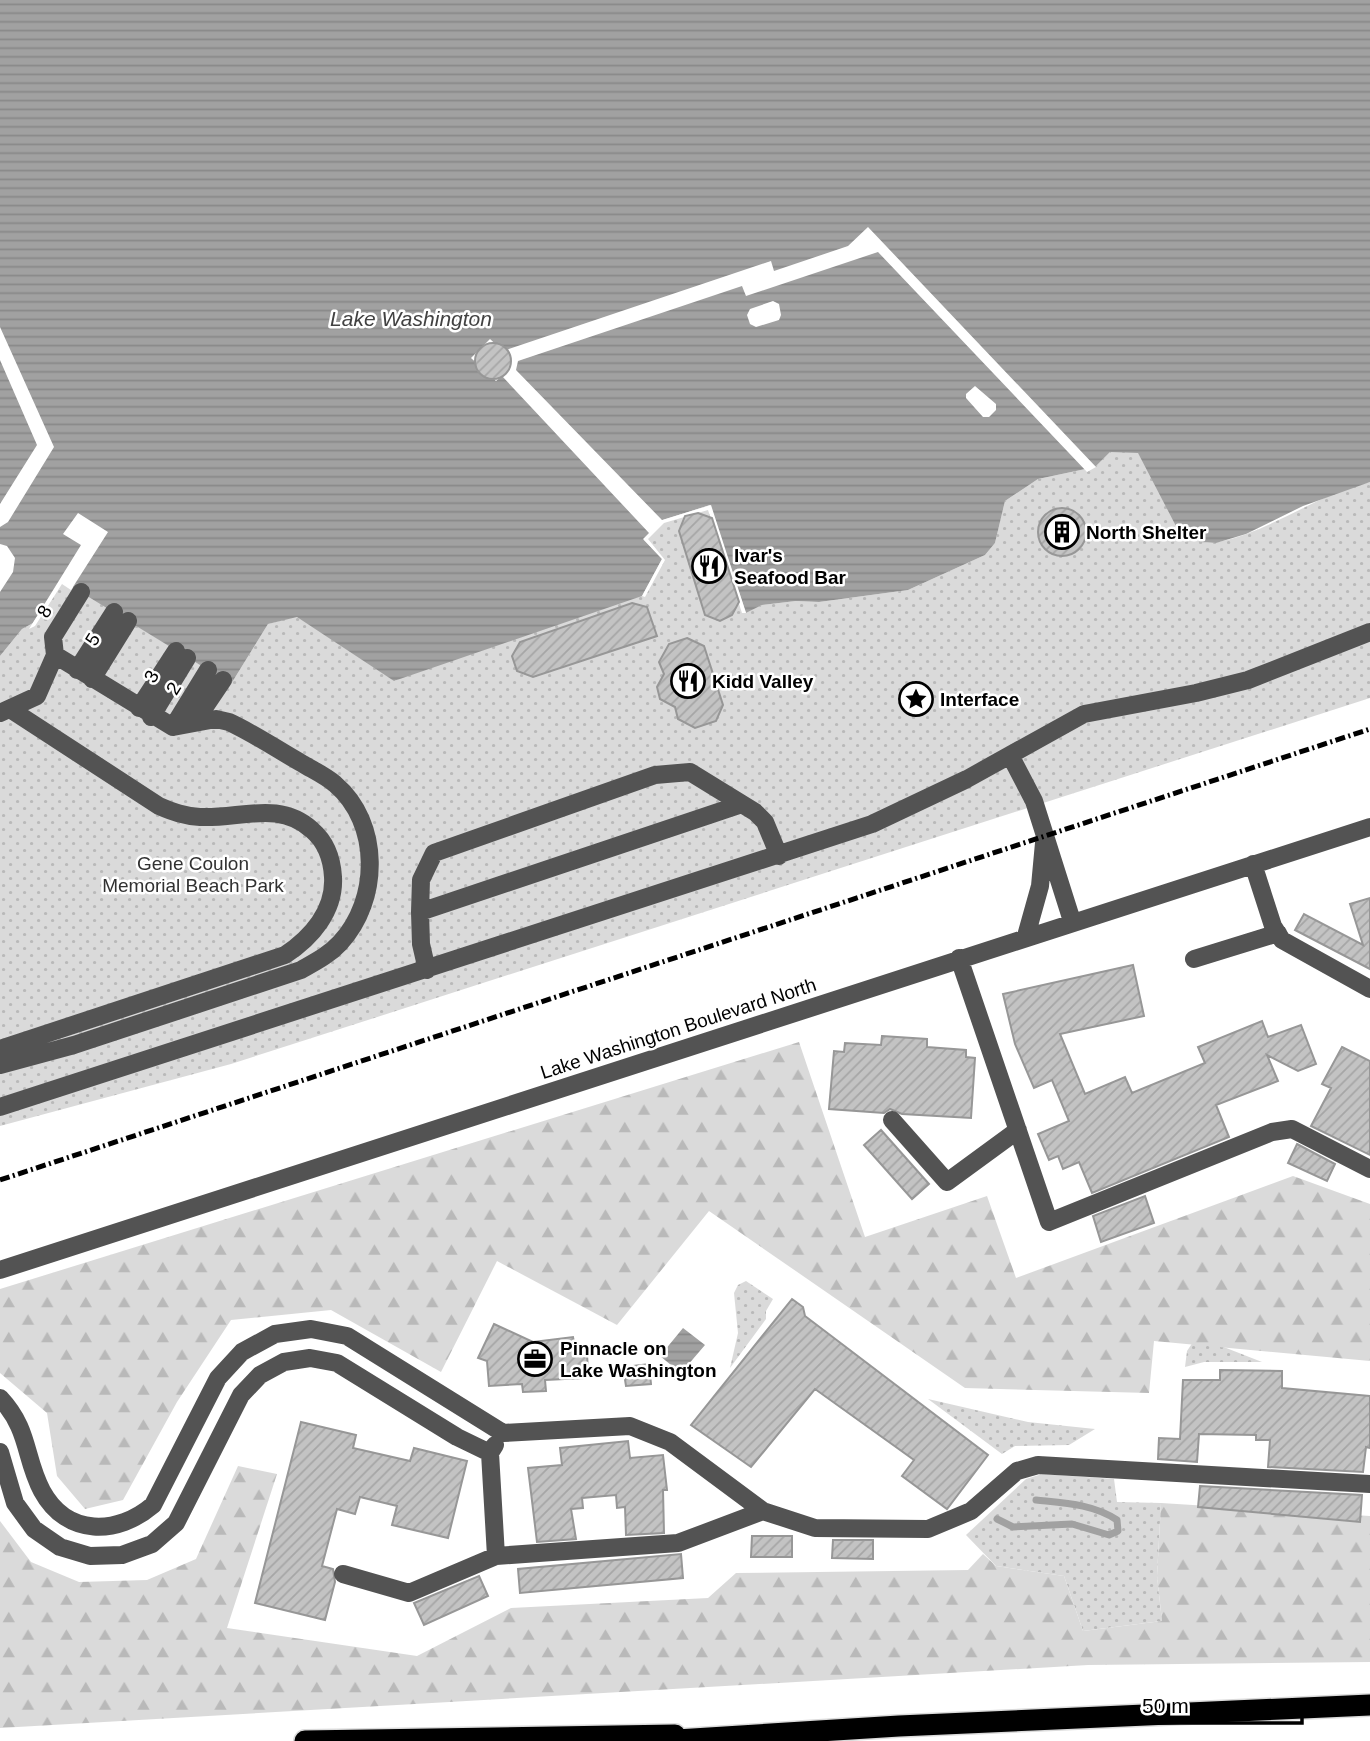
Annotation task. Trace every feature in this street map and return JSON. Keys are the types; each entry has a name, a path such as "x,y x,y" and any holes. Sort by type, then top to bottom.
{"highway":[{"path":"661,1741 1370,1705"},
{"path":"305,1741 747,1735"}],"street":[{"path":"5,711 37,696 85,594"},
{"name":"5","path":"84,674 121,616"},
{"path":"0,1107 872,824 1010,755 1084,714 1196,693 1248,680 1370,632"},
{"name":"3","path":"145,712 181,654"},
{"path":"0,1065 74,1045 301,970 339,944 357,920 369,883 369,848 363,824 349,799 335,783 247,731 216,719 173,727 55,655"},
{"name":"2","path":"173,727 215,675 194,723"},
{"path":"0,1049 285,955 309,938 324,914 334,887 332,864 322,839 302,821 284,813 258,812 202,817 179,815 159,806 5,711"},
{"path":"1010,755 1034,801 1072,921"},
{"path":"427,970 421,944 421,880 434,853 655,775 690,772 742,804 765,822 779,856"},
{"path":"420,912 742,804"},
{"name":"Lake Washington Boulevard North","path":"0,1270 1072,921 1370,827"},
{"path":"1026,936 1040,886 1045,836"},
{"path":"1253,864 1282,940 1370,989"},
{"path":"1194,959 1278,933"},
{"path":"959,958 1049,1222 1272,1132 1292,1129 1370,1169"},
{"path":"892,1120 947,1182 1018,1130"},
{"path":"0,1398 14,1412 26,1437 41,1490 72,1521 94,1527 116,1527 137,1518 153,1505 218,1378 242,1352 275,1334 311,1329 347,1336 503,1433 631,1426 670,1442 763,1511 815,1528 928,1529 971,1511 1017,1471 1038,1465 1370,1484"},
{"path":"0,1452 15,1503 34,1529 60,1547 90,1556 122,1555 152,1544 176,1523 242,1395 260,1375 284,1362 310,1358 337,1363 457,1437 490,1453"},
{"path":"496,1556 490,1453 503,1433"},
{"path":"343,1574 409,1593 496,1556 678,1543 763,1511"}],"green space":[{"name":"Gene Coulon Memorial Beach Park","path":"1110,452 1138,452 1187,536 1214,543 1256,530 1331,495 1370,482 1370,698 231,1064 0,1126 0,656 22,629 33,623 61,579 231,684 268,624 297,616 395,681 643,539 662,520 711,505 746,613 762,605 796,601 819,602 908,590 985,555 995,543 1005,501 1038,479 1095,467"},
{"path":"799,1042 865,1237 987,1196 1016,1278 1293,1176 1370,1204 1370,1361 1154,1341 1149,1393 965,1388 709,1211 617,1325 497,1261 441,1372 331,1310 231,1320 177,1402 123,1500 85,1509 57,1476 47,1413 0,1373 0,1289"},
{"path":"746,1281 773,1299 766,1311 766,1319 730,1368 738,1333 734,1293 738,1285"},
{"path":"1193,1342 1216,1344 1262,1362 1204,1362 1185,1367 1187,1351"},
{"path":"928,1399 1028,1422 1095,1429 1069,1445 1015,1446 1002,1454"},
{"path":"238,1466 277,1474 227,1628 417,1656 511,1608 708,1598 736,1573 968,1570 983,1554 996,1566 1064,1576 1083,1631 1162,1621 1157,1576 1161,1503 1370,1516 1370,1662 1088,1665 0,1728 0,1521 31,1562 79,1582 147,1580 196,1559"},
{"path":"1042,1474 1114,1479 1117,1502 1161,1503 1157,1576 1162,1621 1083,1631 1064,1576 996,1566 966,1535 1026,1479"}],"water":[{"name":"Lake Washington","path":"0,0 1370,0 1370,482 1303,506 1246,534 1216,543 1200,542 1177,528 1138,453 1110,452 1095,467 1038,479 1005,501 995,543 985,555 908,590 819,602 796,601 762,605 746,613 710,505 663,520 644,540 662,559 642,596 394,681 297,617 268,624 231,684 61,580 33,623 22,629 0,656 0,592 13,572 15,558 7,546 0,544"},
{"path":"683,1328 705,1345 675,1380 666,1374 671,1365 660,1356"}],"pier":[{"path":"868,227 1096,467 1087,472 878,252 746,296 742,286 518,361 516,370 662,520 711,505 746,613 742,613 708,510 664,523 648,539 665,560 645,597 642,596 662,559 643,539 649,533 502,376 496,381 471,358 490,339 502,350 506,350 771,261 774,271 848,246"},
{"path":"773,301 779,304 779,320 756,327 750,324 747,315 750,309"},
{"path":"0,327 54,447 8,522 0,527 0,504 37,445 0,360"},
{"path":"975,386 996,404 996,410 989,417 983,417 966,398 966,394"},
{"path":"78,513 108,532 71,590 62,584 35,626 29,629 81,545 63,534"}],"building":[{"path":"493,343 505,349 511,361 505,373 493,379 481,373 475,361 481,349"},
{"name":"North Shelter","path":"1062,508 1079,515 1086,532 1079,549 1062,556 1045,549 1038,532 1045,515"},
{"name":"Ivar's Seafood Bar","path":"698,513 712,518 739,602 732,615 720,621 705,615 679,531 685,516"},
{"path":"632,603 647,607 657,636 533,677 517,671 512,656 520,642"},
{"name":"Kidd Valley","path":"687,638 704,646 723,705 716,721 695,728 678,719 675,707 660,699 657,687 664,674 659,662 669,644"},
{"path":"1370,898 1370,969 1295,930 1304,914 1363,945 1350,904"},
{"path":"1133,965 1144,1016 1060,1034 1085,1094 1125,1077 1132,1093 1205,1063 1198,1047 1262,1021 1268,1037 1301,1025 1316,1064 1298,1071 1267,1055 1278,1081 1216,1105 1229,1137 1092,1193 1079,1162 1063,1169 1058,1156 1049,1160 1038,1134 1069,1121 1052,1080 1034,1088 1015,1044 1003,994"},
{"path":"882,1036 927,1039 927,1047 966,1050 966,1057 975,1058 971,1118 902,1114 890,1109 884,1113 829,1109 834,1051 844,1052 845,1043 881,1045"},
{"path":"1342,1047 1370,1061 1370,1155 1311,1126 1331,1088 1322,1084"},
{"path":"881,1130 929,1184 912,1199 864,1145"},
{"path":"1297,1144 1335,1164 1327,1181 1288,1163"},
{"path":"1145,1196 1154,1223 1101,1242 1093,1216"},
{"path":"792,1299 803,1307 805,1316 988,1455 947,1509 902,1476 914,1460 815,1389 751,1467 691,1425"},
{"name":"Pinnacle on Lake Washington","path":"494,1324 533,1342 573,1337 575,1347 582,1346 583,1354 587,1354 588,1371 584,1371 584,1378 545,1380 546,1391 523,1392 522,1384 489,1386 487,1361 478,1358"},
{"path":"649,1364 651,1384 626,1386 623,1367"},
{"path":"1220,1370 1282,1371 1282,1388 1370,1396 1370,1448 1366,1447 1363,1472 1268,1467 1270,1440 1256,1440 1256,1435 1199,1434 1197,1462 1158,1459 1159,1438 1180,1439 1183,1380 1220,1380"},
{"path":"301,1422 356,1435 353,1448 410,1461 414,1448 467,1461 448,1538 392,1525 397,1506 360,1497 355,1514 337,1509 322,1566 333,1569 335,1582 325,1620 255,1603"},
{"path":"628,1441 630,1458 663,1455 667,1490 663,1490 664,1533 626,1535 625,1507 617,1508 616,1495 582,1498 583,1508 571,1509 576,1539 537,1542 528,1468 562,1465 560,1448"},
{"path":"1200,1486 1362,1495 1360,1522 1198,1507"},
{"path":"752,1536 792,1536 792,1557 751,1557"},
{"path":"833,1540 873,1540 873,1559 832,1558"},
{"path":"681,1554 683,1578 520,1593 518,1569"},
{"path":"479,1576 488,1596 424,1625 414,1603"}],"waterway":[{"path":"997,1519 1013,1527 1072,1524 1109,1535 1118,1531 1117,1520 1098,1511 1078,1505 1036,1500"}],"railway":[{"path":"0,1180 1370,729"}],"place":[{"name":"North Shelter","path":"1062,532"},
{"name":"Ivar's Seafood Bar","path":"709,566"},
{"name":"Kidd Valley","path":"688,681"},
{"name":"Interface","path":"916,699"},
{"name":"Pinnacle on Lake Washington","path":"535,1359"}]}
